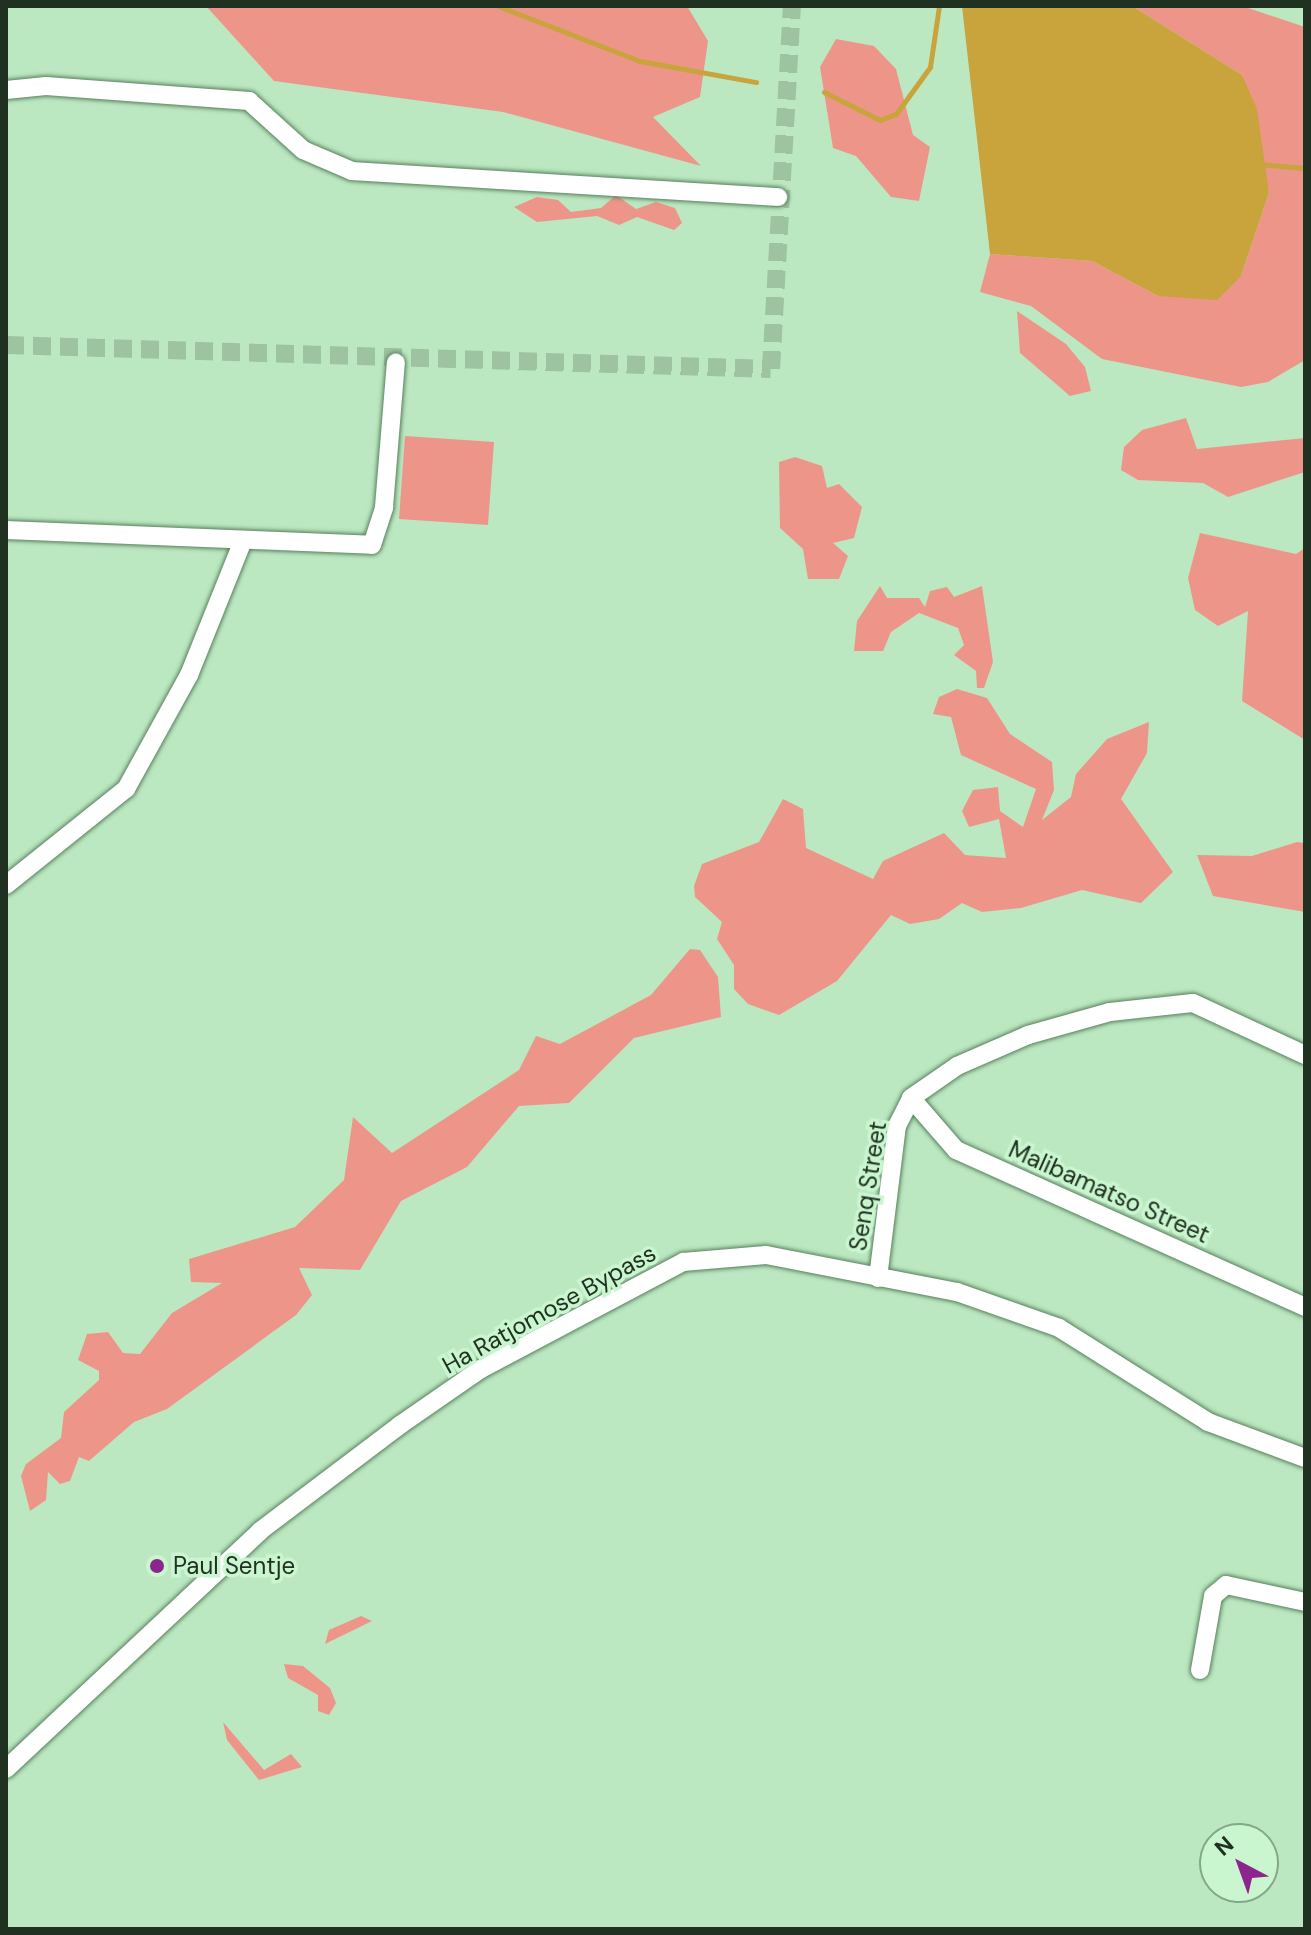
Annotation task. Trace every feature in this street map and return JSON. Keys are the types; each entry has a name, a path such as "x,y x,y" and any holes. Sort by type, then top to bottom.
{"street":[{"path":"6,90 46,86 249,101 303,150 352,171 778,197"},
{"path":"6,530 242,543 372,545 384,507 396,362"},
{"path":"6,885 126,789 189,675 242,543"},
{"name":"Senq Street","path":"878,1278 897,1126 911,1098 948,1071 1028,1035 1110,1012 1193,1003 1305,1055"},
{"name":"Malibamatso Street","path":"911,1098 956,1150 1305,1307"},
{"name":"Ha Ratjomose Bypass","path":"6,1769 260,1531 481,1369 683,1262 766,1255 957,1292 1059,1328 1208,1422 1305,1458"},
{"path":"1200,1670 1213,1596 1226,1585 1305,1602"}],"shaded area":[{"path":"206,6 687,6 708,41 700,97 653,117 701,166 503,112 274,81"},
{"path":"962,6 1132,6 1242,75 1257,109 1269,193 1241,276 1217,300 1158,296 1092,261 990,254"},
{"path":"1132,6 1242,6 1305,27 1305,360 1268,382 1241,387 1102,359 1031,306 980,292 990,254 1092,261 1158,296 1241,276 1269,193 1242,75"},
{"path":"836,39 874,46 896,69 913,135 930,147 919,201 891,197 856,156 833,148 820,67"},
{"path":"616,195 636,209 656,202 675,208 682,223 674,230 637,217 619,225 597,216 537,222 514,207 537,197 558,200 571,212 601,208"},
{"path":"1017,311 1066,344 1085,367 1091,391 1070,396 1020,353"},
{"path":"1186,418 1197,449 1305,438 1305,472 1228,497 1203,483 1138,480 1121,470 1124,447 1142,430"},
{"path":"405,436 494,442 488,525 399,519"},
{"path":"795,457 822,466 827,488 839,484 862,507 854,538 833,543 848,556 839,579 808,579 803,549 780,528 779,462"},
{"path":"1200,533 1296,554 1305,548 1305,740 1242,701 1248,611 1218,626 1195,610 1188,578"},
{"path":"880,586 887,598 919,598 925,607 930,591 947,587 954,597 982,586 993,662 984,688 977,688 976,671 954,655 964,645 958,628 919,613 891,632 883,651 854,651 857,621"},
{"path":"957,689 987,698 1010,734 1052,762 1054,790 1042,820 1071,797 1076,774 1107,739 1149,722 1147,753 1121,799 1173,872 1141,903 1082,890 1021,908 982,912 962,903 939,919 910,924 891,915 837,981 779,1015 748,1004 734,989 734,965 717,939 722,922 695,897 694,886 702,864 759,842 783,799 803,809 806,848 873,879 883,861 944,833 965,855 1006,858 999,819 969,827 962,811 973,790 998,787 1000,811 1023,827 1036,789 961,755 951,717 933,714 939,697"},
{"path":"1297,842 1305,843 1305,912 1213,896 1197,855 1252,856"},
{"path":"690,949 700,950 718,977 721,1017 634,1038 569,1103 519,1106 467,1167 401,1201 360,1270 299,1268 312,1295 296,1315 167,1409 134,1422 89,1461 79,1457 70,1481 60,1484 48,1472 46,1500 30,1511 21,1476 26,1464 61,1438 64,1412 99,1380 99,1371 78,1360 87,1334 108,1332 123,1353 140,1354 172,1313 222,1283 191,1282 189,1259 295,1227 344,1180 353,1117 392,1153 519,1070 536,1036 560,1044 651,995"},
{"path":"361,1616 372,1621 325,1644 329,1630"},
{"path":"284,1664 303,1666 330,1688 336,1703 329,1715 318,1711 318,1695 288,1678"},
{"path":"223,1722 264,1770 291,1754 302,1767 259,1780 227,1740"}],"waterway":[{"path":"498,6 640,61 756,82"},
{"path":"824,92 880,120 896,114 930,67 939,6"},
{"path":"1259,164 1305,168"}],"tunnel":[{"path":"6,345 771,369 792,6"}],"place":[{"name":"Paul Sentje","path":"157,1566"}]}
